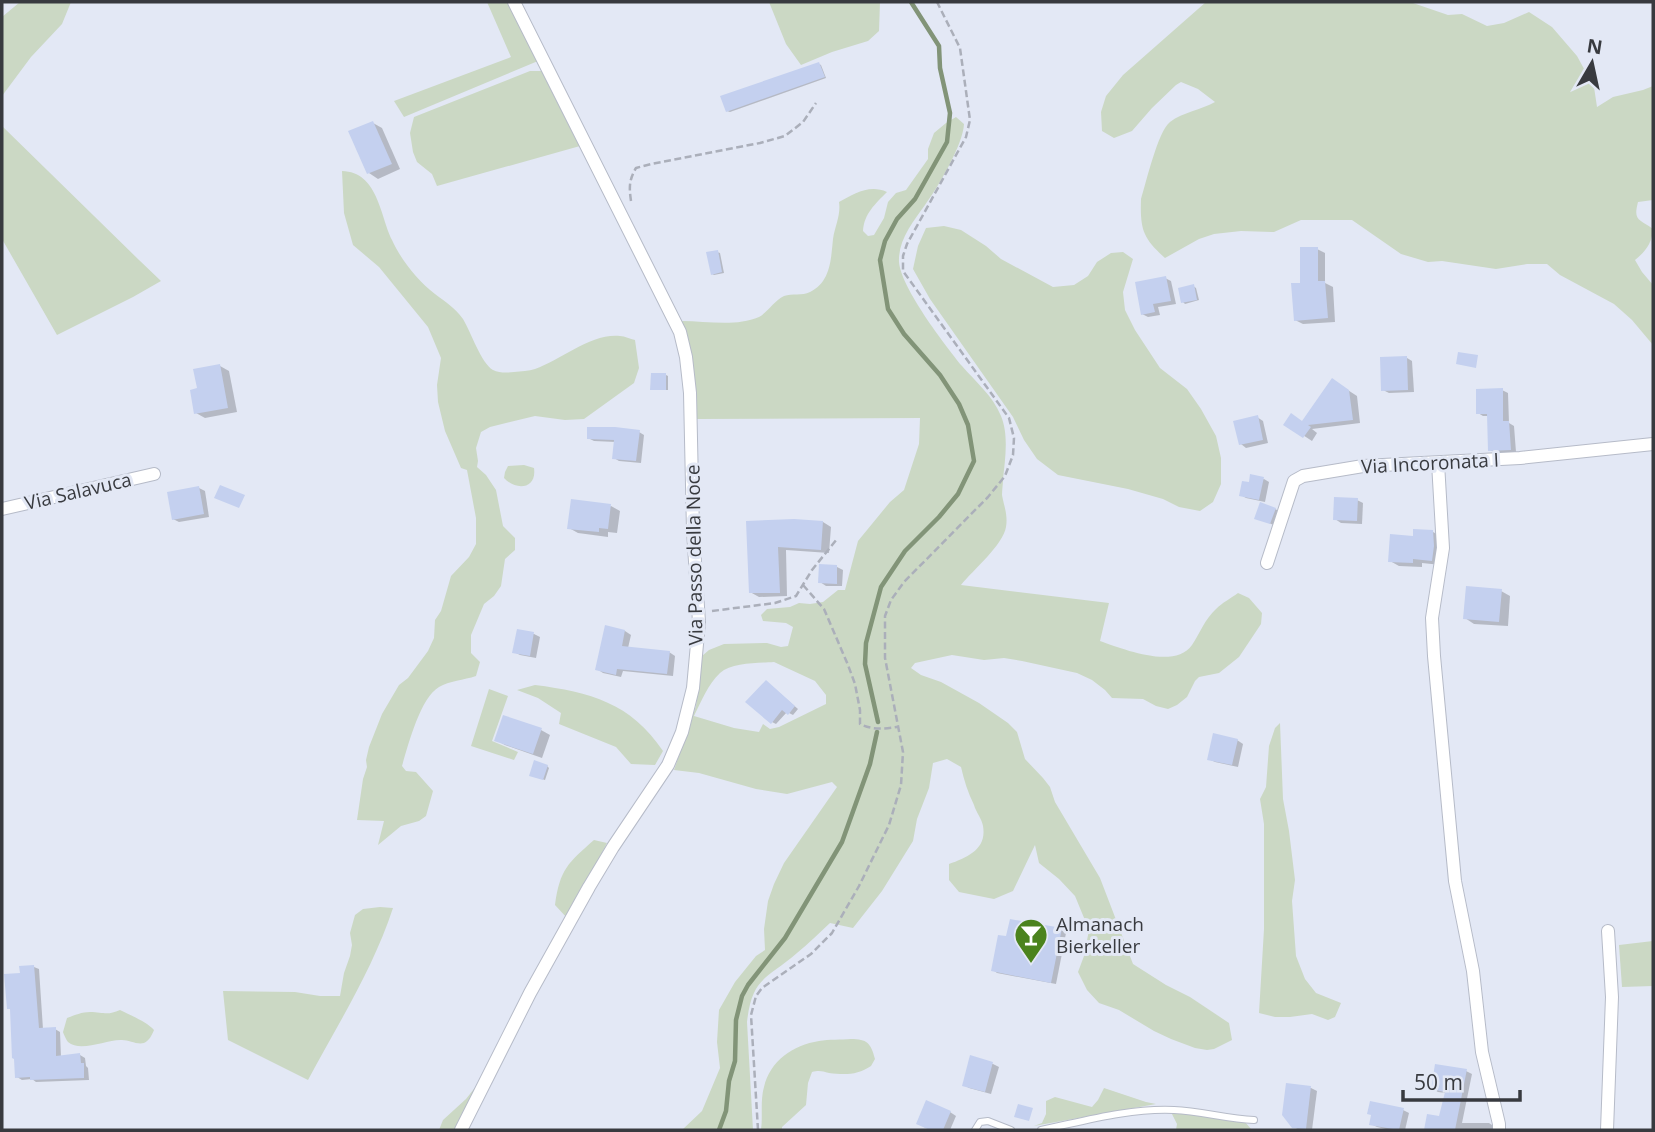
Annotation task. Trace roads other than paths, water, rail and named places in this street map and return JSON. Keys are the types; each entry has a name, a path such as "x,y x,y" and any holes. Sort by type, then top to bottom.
{"street":[{"name":"Via Passo della Noce","path":"461,1130 530,993 589,887 668,765 682,732 693,688 699,622 693,531 690,393 681,331 514,2"},
{"name":"Via Incoronata I","path":"1267,563 1294,481 1303,475 1363,466 1520,458 1653,443"},
{"path":"1438,463 1443,548 1432,618 1434,656 1455,881 1473,971 1482,1052 1499,1130"},
{"name":"Via Salavuca","path":"2,509 154,474"},
{"path":"1606,1130 1612,997 1608,931"}],"lane":[{"path":"1041,1130 1125,1112 1150,1110 1199,1112 1254,1120"},
{"path":"975,1130 980,1122 988,1121 1011,1130"}],"waterway":[{"path":"878,722 865,664 866,643 881,587 905,551 958,494 974,461 968,425 959,404 940,375 904,334 888,309 880,260 885,241 897,219 915,199 947,142 950,113 940,68 939,46 911,2"},
{"path":"719,1130 726,1111 729,1081 735,1061 736,1020 742,996 785,938 842,842 870,764 877,732"}],"place":[{"name":"Almanach Bierkeller","path":"1031,965"}]}
